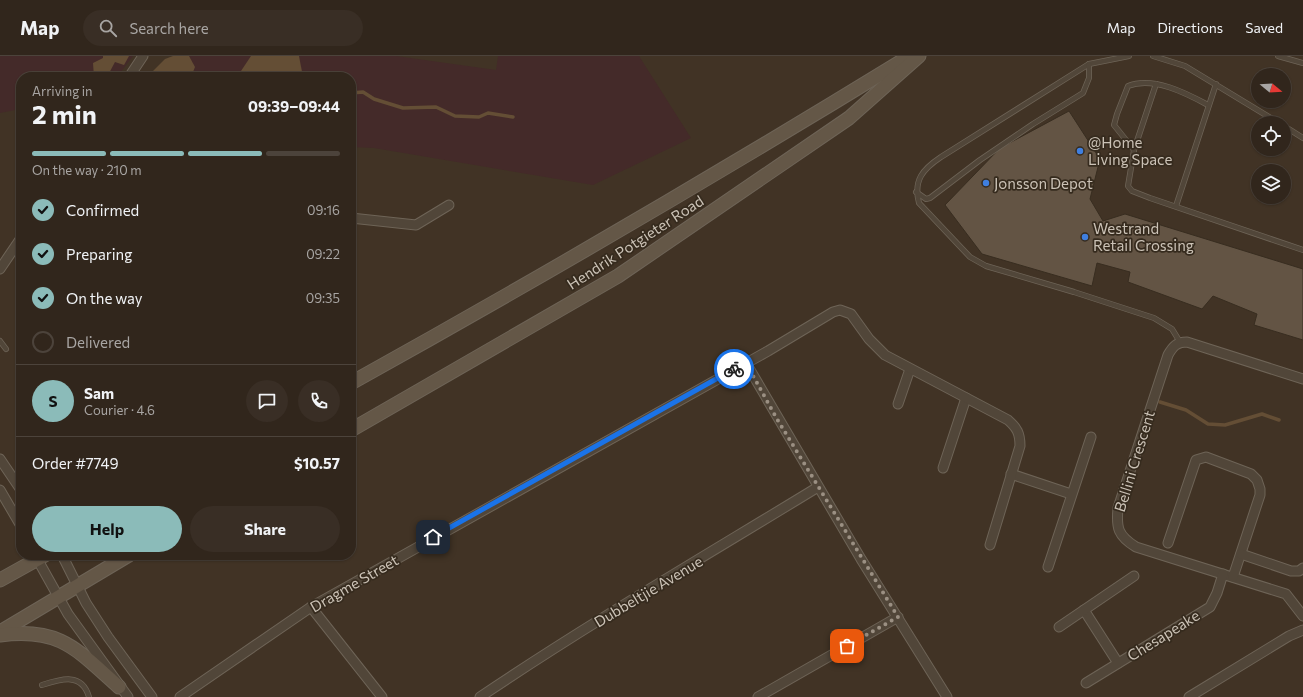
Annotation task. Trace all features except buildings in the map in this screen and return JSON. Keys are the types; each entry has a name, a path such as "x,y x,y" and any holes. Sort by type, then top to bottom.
{"main road":[{"name":"Hendrik Potgieter Road","path":"356,380 579,255 762,147 910,56"},
{"name":"Hendrik Potgieter Road","path":"356,427 618,276 849,118 919,56"},
{"path":"0,580 34,560"},
{"path":"0,632 121,560"},
{"path":"0,635 22,632 40,634 61,641 78,651 119,686"}],"street":[{"path":"132,72 143,56"},
{"path":"356,219 416,225 449,205"},
{"path":"0,269 16,245"},
{"name":"Dragme Street","path":"180,697 311,607 746,363 833,312 840,310 851,314 869,339 884,355 1008,420 1017,428 1020,436 1020,446 1011,474"},
{"path":"1180,342 1187,342 1303,379"},
{"name":"Bellini Crescent","path":"1180,342 1175,344 1168,355 1118,508 1116,523 1123,539 1136,547 1286,594 1303,616"},
{"path":"746,363 818,487 947,697"},
{"path":"898,404 910,369"},
{"path":"943,468 966,398"},
{"path":"1048,567 1091,437"},
{"path":"1168,542 1194,463 1199,458 1206,458 1250,474 1259,485 1260,494 1233,577"},
{"path":"0,459 16,483"},
{"path":"990,545 1011,474 1071,494"},
{"name":"Dubbeltjie Avenue","path":"480,697 573,636 612,614 818,487"},
{"path":"0,490 16,517"},
{"path":"1241,554 1291,571 1299,571 1303,568"},
{"path":"40,560 58,598 68,614 128,697"},
{"path":"65,560 86,603 108,637 152,697"},
{"name":"Chesapeake","path":"1086,682 1210,607 1217,594 1223,574"},
{"path":"1059,627 1134,576"},
{"path":"311,607 382,697"},
{"path":"1084,610 1118,663"},
{"path":"758,697 898,617"},
{"path":"1189,697 1289,636 1303,630"}],"lane":[{"path":"1129,56 1089,64 928,166 919,179 916,192 919,203 970,257 986,266 1154,318 1172,330 1180,342"},
{"path":"1153,56 1185,66 1268,116"},
{"path":"1278,56 1303,63"},
{"path":"916,192 926,199 930,198 986,156 1033,124 1083,93 1089,78 1089,64"},
{"path":"1134,150 1114,126 1114,121 1128,86 1135,84 1156,84 1194,97 1208,105"},
{"path":"1156,84 1134,150 1128,186 1132,191 1303,250"},
{"path":"1176,206 1216,84"},
{"path":"1291,130 1303,138"},
{"path":"0,341 6,349"},
{"path":"42,685 64,678 73,680 84,686 89,697"}],"shaded area":[{"path":"0,56 133,56 121,72 16,72 16,110 0,113"},
{"path":"103,56 129,56 124,65 115,62 110,72 94,72 93,63 103,58"},
{"path":"173,56 189,56 195,67 193,72 152,72 165,59"},
{"path":"181,56 396,56 496,70 498,56 639,56 691,138 593,185 374,148 356,147 356,72 170,72"},
{"path":"251,56 299,56 302,72 240,72"}],"waterway":[{"path":"356,93 363,92 374,99 403,108 436,107 455,116 479,117 488,113 513,117"},
{"path":"1160,402 1186,410 1208,424 1225,425 1262,414 1279,420"}],"way so far":[{"path":"734,369 746,363 777,419 861,559 898,617 847,646"}],"place":[{"name":"@Home Living Space","path":"1080,151"},
{"name":"Jonsson Depot","path":"986,183"},
{"name":"Westrand Retail Crossing","path":"1085,237"}],"route":[{"path":"433,537 734,369"}]}
